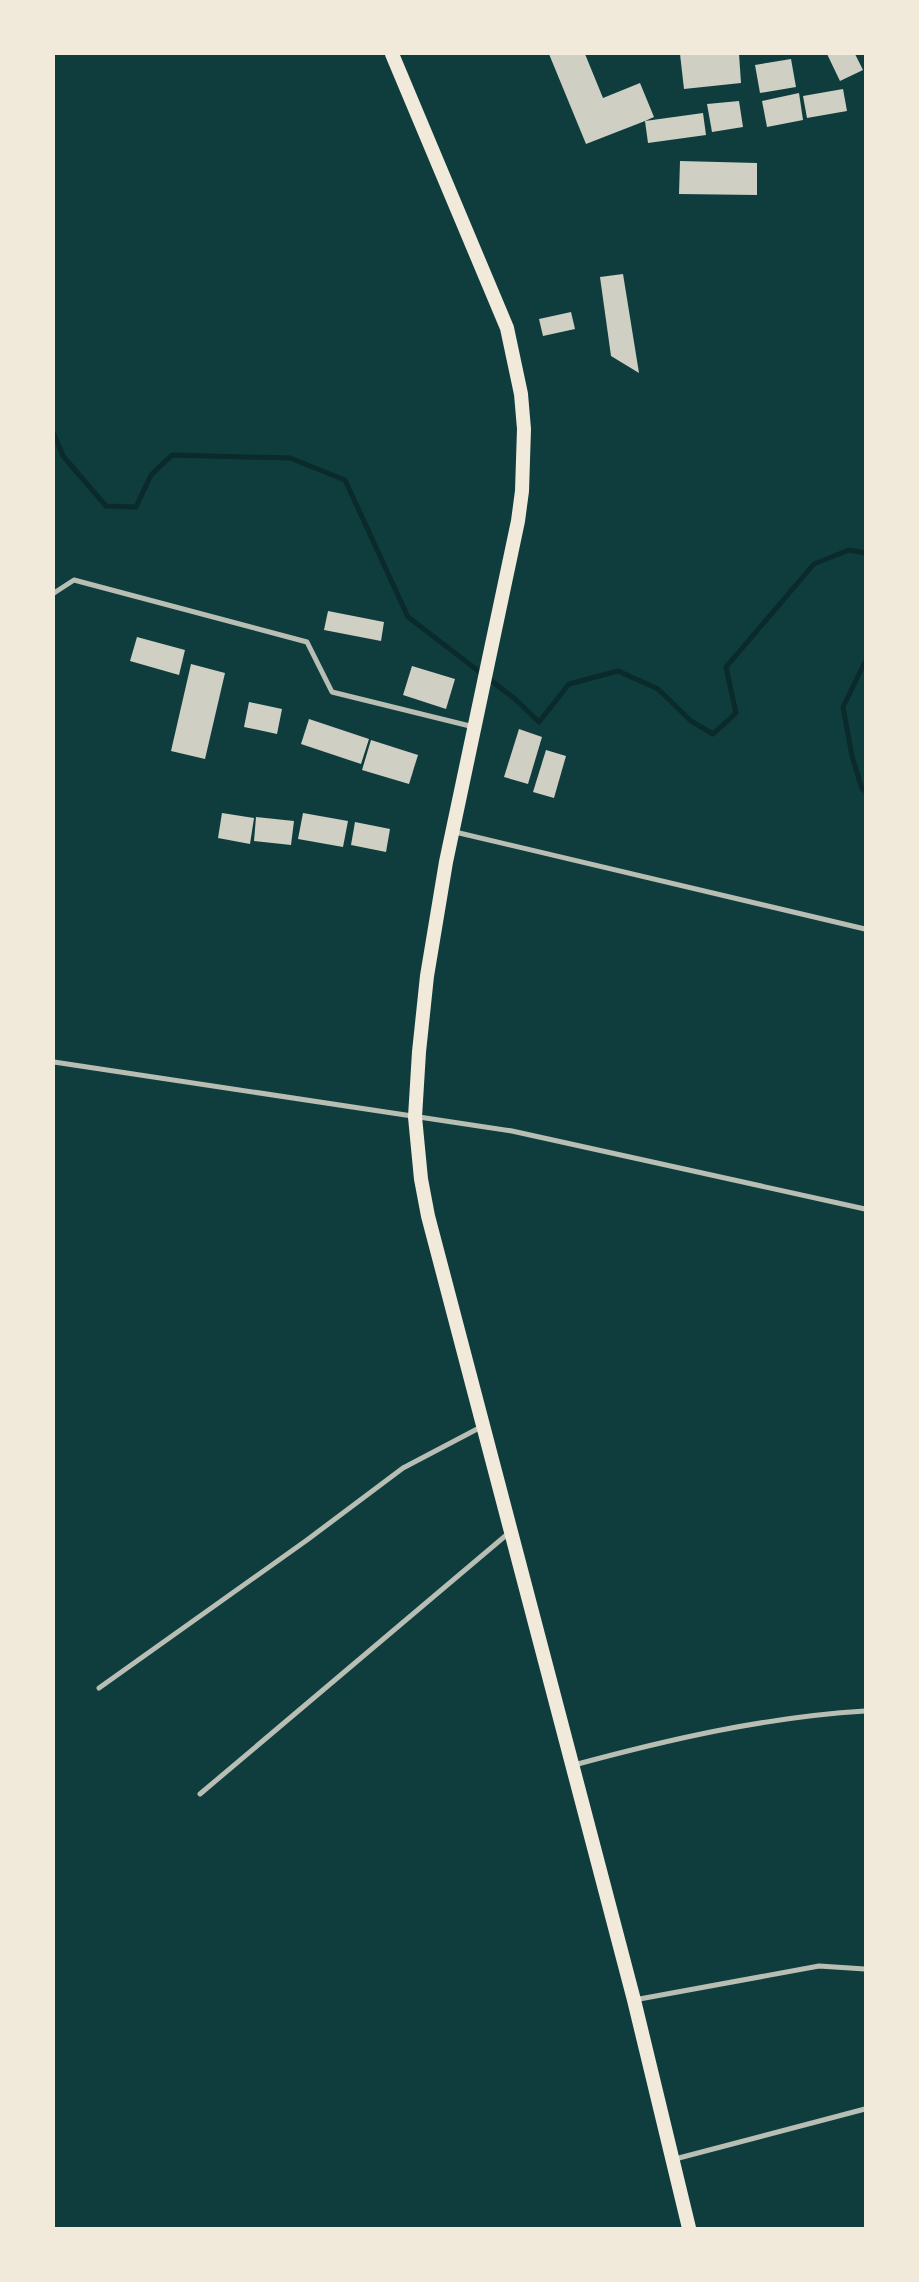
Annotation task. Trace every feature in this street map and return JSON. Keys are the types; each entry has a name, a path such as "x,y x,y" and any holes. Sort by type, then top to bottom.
{"highway":[{"path":"392,54 507,328 521,394 524,429 522,490 495,635 479,701 454,831 446,862 427,976 419,1052 415,1117 419,1162 428,1216 634,2000 671,2160 690,2228"}],"street":[{"path":"54,593 74,580 307,642 332,692 474,727"},
{"path":"454,831 865,929"},
{"path":"54,1062 512,1131 865,1208"},
{"path":"99,1688 308,1540 403,1468 484,1425"},
{"path":"200,1794 510,1531"},
{"path":"571,1766 666,1740 722,1729 835,1713 865,1711"},
{"path":"634,2000 818,1966 865,1969"},
{"path":"671,2160 865,2109"}],"building":[{"path":"549,54 585,54 603,98 640,83 654,117 586,144"},
{"path":"680,54 739,54 741,83 684,89"},
{"path":"827,54 855,54 863,70 840,81"},
{"path":"791,59 796,87 760,93 755,65"},
{"path":"843,89 847,111 807,118 803,96"},
{"path":"799,93 803,120 767,127 762,101"},
{"path":"739,101 743,127 712,132 707,104"},
{"path":"703,113 706,135 648,143 645,121"},
{"path":"680,161 757,163 757,195 679,194"},
{"path":"623,274 639,373 611,356 600,277"},
{"path":"571,312 575,329 543,336 539,319"},
{"path":"328,611 384,622 381,641 324,630"},
{"path":"137,637 185,650 179,675 130,661"},
{"path":"191,664 225,673 205,759 171,751"},
{"path":"412,666 455,679 446,709 403,695"},
{"path":"249,702 282,709 277,734 244,727"},
{"path":"309,719 369,739 361,764 301,744"},
{"path":"519,729 542,737 528,784 504,777"},
{"path":"371,740 418,755 409,784 362,770"},
{"path":"546,750 566,756 554,798 533,792"},
{"path":"222,813 254,818 250,844 218,838"},
{"path":"303,813 348,821 343,847 298,839"},
{"path":"256,817 294,821 291,845 254,841"},
{"path":"355,822 390,829 386,852 351,845"}],"waterway":[{"path":"54,434 63,456 106,506 136,507 151,475 172,455 290,458 345,480 408,617 515,699 539,722 569,684 618,671 658,689 691,721 713,734 736,713 726,667 814,564 849,550 865,553"},
{"path":"865,662 843,707 852,756 862,789 865,791"}]}
